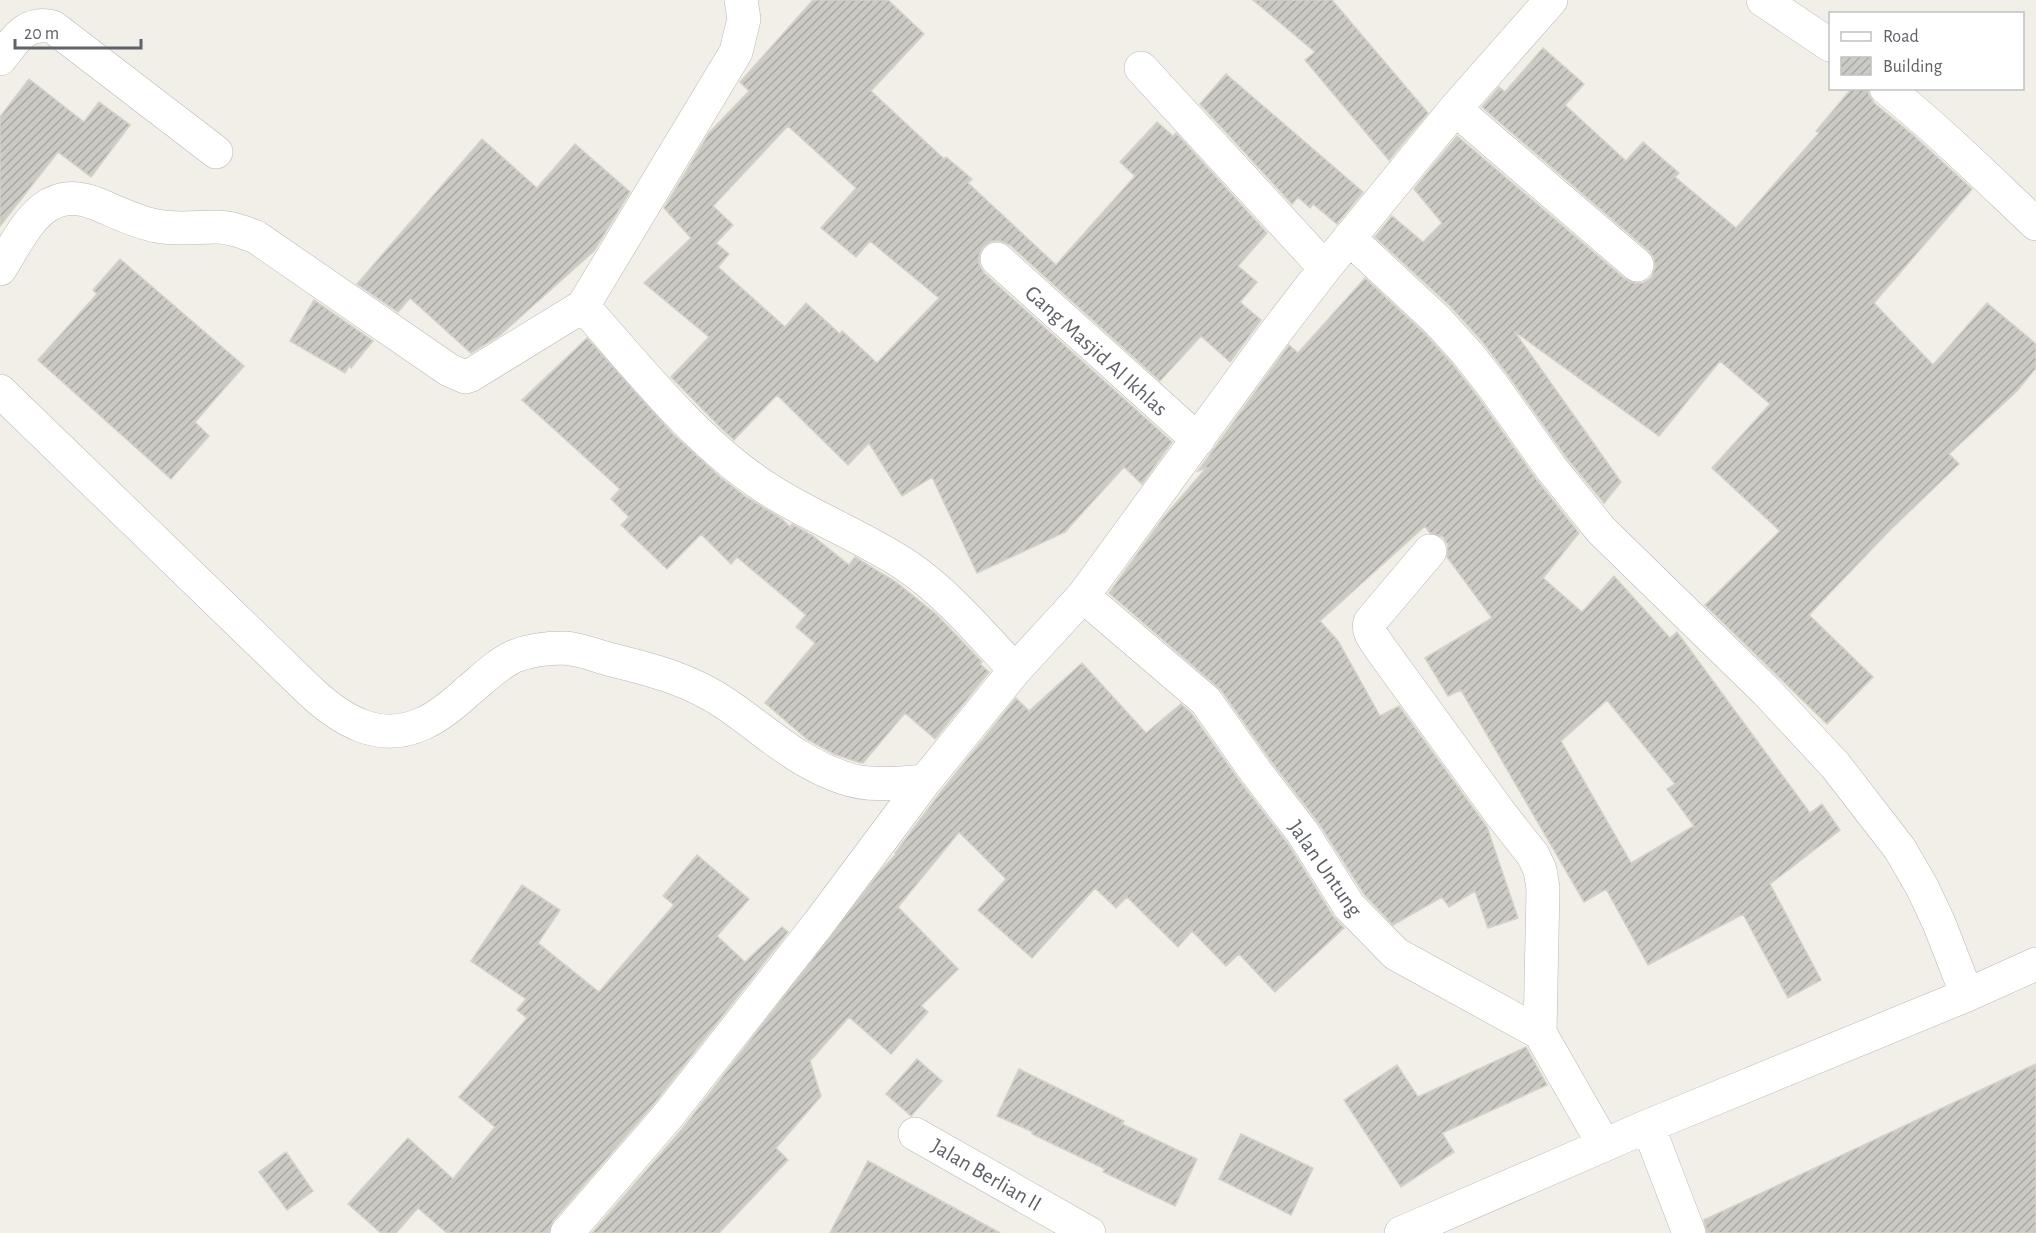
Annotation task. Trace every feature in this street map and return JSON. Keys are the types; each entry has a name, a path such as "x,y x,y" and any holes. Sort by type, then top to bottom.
{"street":[{"path":"0,269 37,213 51,201 66,197 81,198 125,217 156,226 181,229 218,227 238,230 255,237 449,370 465,377 471,375 583,306 736,52 744,19 741,0"},
{"path":"567,1233 674,1108 819,923 925,782 1015,670 1083,596 1325,268 1455,109 1551,0"},
{"path":"1763,0 1829,44"},
{"path":"0,58 20,34 30,27 42,24 52,27 216,152"},
{"path":"1141,68 1325,268"},
{"path":"1889,90 1912,108 2036,224"},
{"path":"1455,109 1637,265"},
{"path":"1349,238 1437,320 1467,353 1551,468 1601,530 1767,692 1835,765 1900,849 1922,887 1939,923 1967,995"},
{"name":"Gang Masjid Al Ikhlas","path":"996,259 1197,440"},
{"path":"583,306 701,436 725,457 782,498 884,552 915,572 941,593 1015,670"},
{"path":"0,391 310,692 331,710 353,723 378,731 401,730 424,724 514,656 537,649 566,648 679,678 724,703 788,752 845,779 873,784 925,782"},
{"path":"1430,551 1370,622 1368,627 1370,634 1533,855 1543,888 1540,1033 1604,1145"},
{"name":"Jalan Untung","path":"1083,596 1206,701 1303,833 1349,906 1396,954 1540,1033"},
{"path":"1401,1233 1648,1126 1967,995 2036,964"},
{"path":"1648,1126 1689,1233"},
{"name":"Jalan Berlian II","path":"915,1134 1089,1233"}],"building":[{"path":"813,0 888,0 924,34 871,91 944,159 946,157 972,179 968,183 1056,265 1135,176 1120,162 1157,122 1173,136 1176,133 1267,233 1238,266 1257,282 1240,302 1261,320 1230,362 1201,336 1160,381 1010,245 1001,241 992,241 983,247 979,255 979,264 984,273 1172,442 1142,484 1124,467 1065,532 977,573 932,477 902,496 869,443 848,465 777,395 734,440 671,377 709,337 644,283 691,238 664,208 709,133 749,91 740,82","holes":["788,126 856,188 821,228 856,257 870,241 939,298 877,363 842,331 840,334 806,303 785,327 718,267 729,254 716,243 733,225 713,206"]},
{"path":"1253,0 1332,0 1428,113 1389,160 1305,60 1315,52"},
{"path":"1543,48 1584,84 1565,105 1626,161 1643,142 1679,173 1675,177 1736,228 1819,133 1816,131 1850,90 1868,90 1874,103 1972,189 1874,303 1933,365 1987,303 2036,344 2036,368 2017,391 1949,454 1959,464 1890,530 1809,615 1873,677 1827,724 1705,605 1780,531 1712,468 1770,404 1720,361 1659,436 1514,331 1621,482 1604,503 1566,457 1481,340 1450,306 1375,237 1392,216 1423,242 1442,223 1414,189 1457,136 1625,279 1634,283 1643,283 1651,278 1655,268 1654,258 1649,251 1482,107 1499,87 1505,92"},
{"path":"1226,74 1363,192 1337,224 1313,204 1310,208 1298,197 1292,204 1200,104"},
{"path":"29,79 84,122 99,102 130,125 91,177 58,152 0,226 0,117"},
{"path":"482,139 537,188 575,144 630,192 594,251 499,336 471,353 410,298 398,312 357,284"},
{"path":"120,259 244,366 195,422 209,436 171,479 38,360 97,294 93,290"},
{"path":"1365,278 1424,333 1453,365 1536,479 1579,533 1543,578 1582,612 1614,576 1670,638 1677,632 1810,813 1822,804 1840,830 1770,884 1821,980 1788,998 1743,914 1648,965 1606,889 1584,902 1461,690 1448,696 1425,658 1492,618 1447,557 1448,545 1443,537 1430,533 1425,526 1320,621 1338,641 1380,716 1399,706 1487,827 1518,918 1488,928 1475,891 1449,907 1442,897 1393,925 1364,894 1318,822 1221,690 1109,593 1163,518 1207,467 1198,471 1289,345 1298,353","holes":["1607,700 1675,784 1667,789 1694,826 1631,863 1561,741"]},
{"path":"314,300 373,341 345,373 290,341"},
{"path":"587,338 673,434 720,477 746,497 782,519 790,527 792,524 813,536 849,565 855,557 896,582 937,615 982,662 980,664 989,672 935,739 905,713 863,763 858,762 834,754 808,740 765,703 815,643 796,627 806,615 737,557 731,564 701,534 667,569 621,525 629,517 611,499 620,489 522,400"},
{"path":"1082,663 1146,733 1181,704 1192,714 1288,844 1333,916 1344,928 1275,992 1239,954 1226,966 1192,931 1178,947 1127,897 1116,908 1095,888 1032,958 978,910 1006,879 959,832 898,907 958,969 921,1006 928,1012 891,1054 849,1017 810,1061 821,1096 776,1148 788,1160 719,1233 592,1233 682,1129 896,854 940,793 1016,698 1029,711"},
{"path":"697,855 749,899 717,936 745,962 782,927 788,932 653,1105 553,1221 549,1233 447,1233 418,1208 396,1233 381,1233 348,1204 408,1138 453,1179 495,1127 459,1097 527,1018 517,1010 526,999 471,961 522,885 560,910 538,943 599,992 674,905 663,896"},
{"path":"1526,1047 1547,1085 1442,1133 1454,1152 1401,1187 1344,1100 1397,1065 1418,1097"},
{"path":"917,1059 942,1081 911,1116 886,1094"},
{"path":"2036,1064 2036,1233 1707,1233 1704,1220"},
{"path":"1019,1069 1124,1121 1122,1124 1197,1159 1175,1206 1103,1172 1105,1169 997,1116"},
{"path":"1241,1134 1313,1168 1291,1215 1219,1179"},
{"path":"286,1152 313,1191 287,1210 259,1172"},
{"path":"868,1161 903,1180 1000,1233 830,1233"}]}
